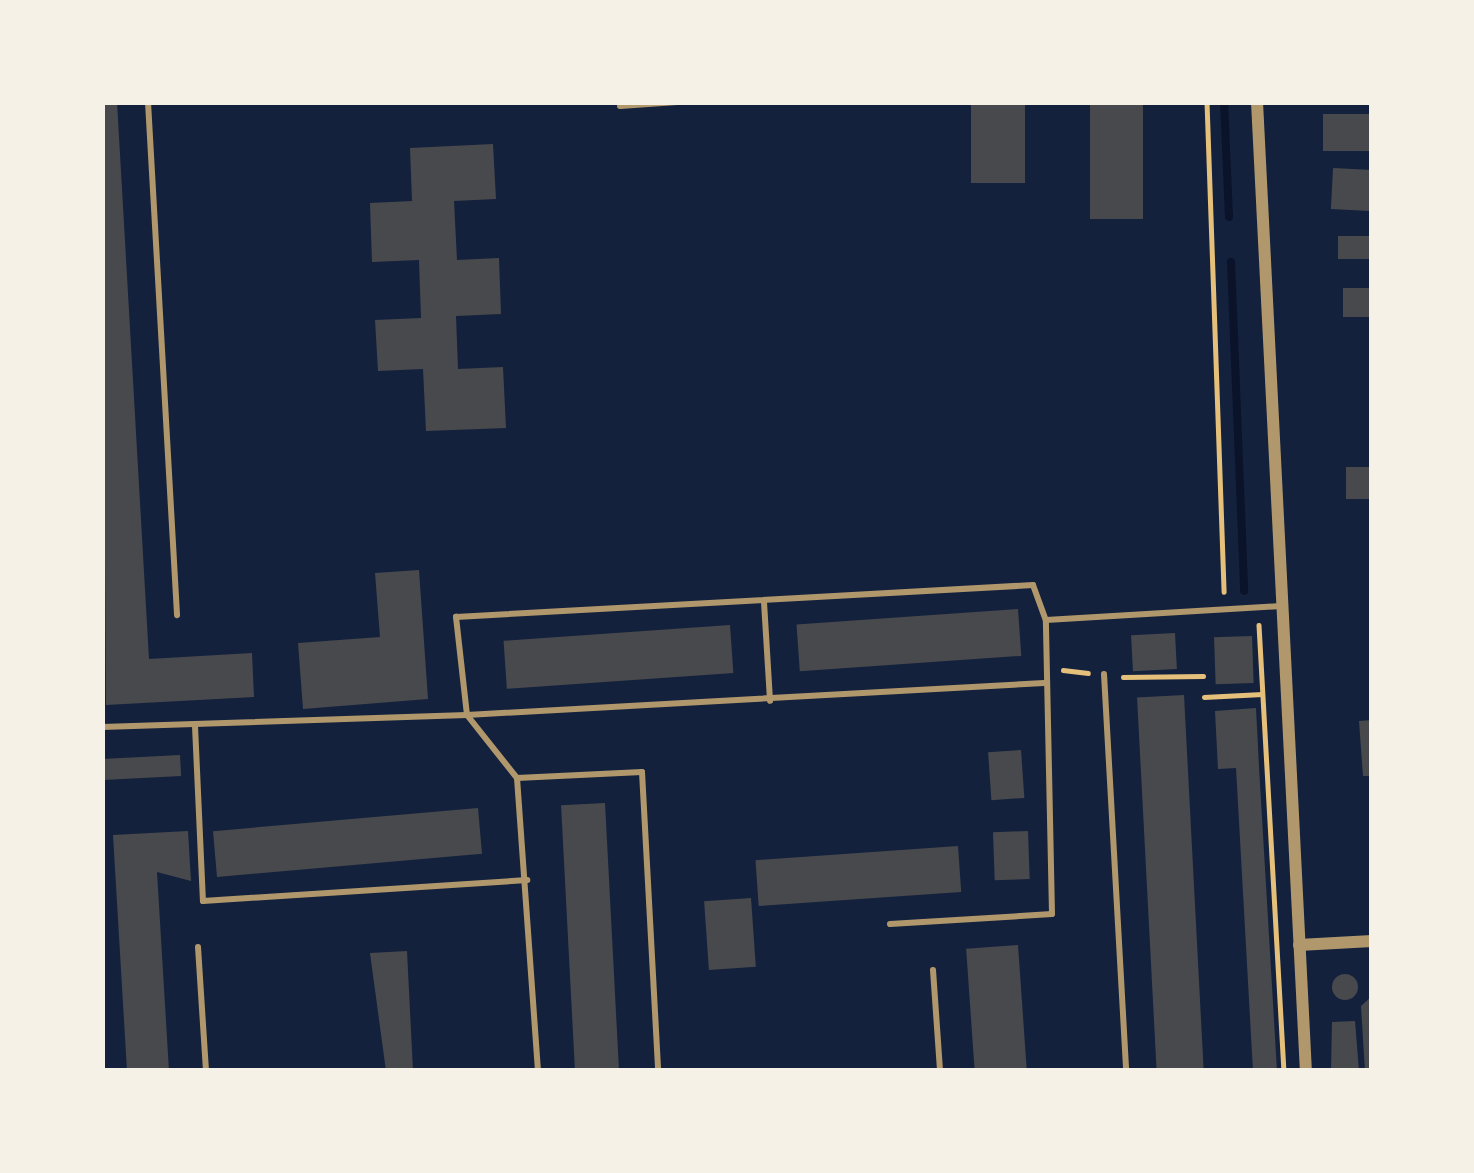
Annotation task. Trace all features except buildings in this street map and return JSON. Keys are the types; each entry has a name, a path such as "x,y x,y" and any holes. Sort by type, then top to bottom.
{"street":[{"path":"1257,102 1306,1071"},
{"path":"1299,945 1372,941"}],"lane":[{"path":"148,102 177,615"},
{"path":"620,106 677,102"},
{"path":"538,1071 517,778 467,715 455,617 1034,585 1046,620 1052,914 890,924"},
{"path":"764,601 770,700"},
{"path":"1046,620 1280,606"},
{"path":"1104,674 1126,1071"},
{"path":"102,727 467,715 1044,682"},
{"path":"195,726 203,901 526,880"},
{"path":"517,778 643,772 658,1071"},
{"path":"199,947 206,1071"},
{"path":"932,970 940,1071"}],"path":[{"path":"1207,102 1225,609"},
{"path":"1258,608 1284,1071"},
{"path":"1045,669 1203,676"},
{"path":"1204,698 1262,694"}],"waterway":[{"path":"1224,102 1229,217"},
{"path":"1231,262 1244,591"}]}
